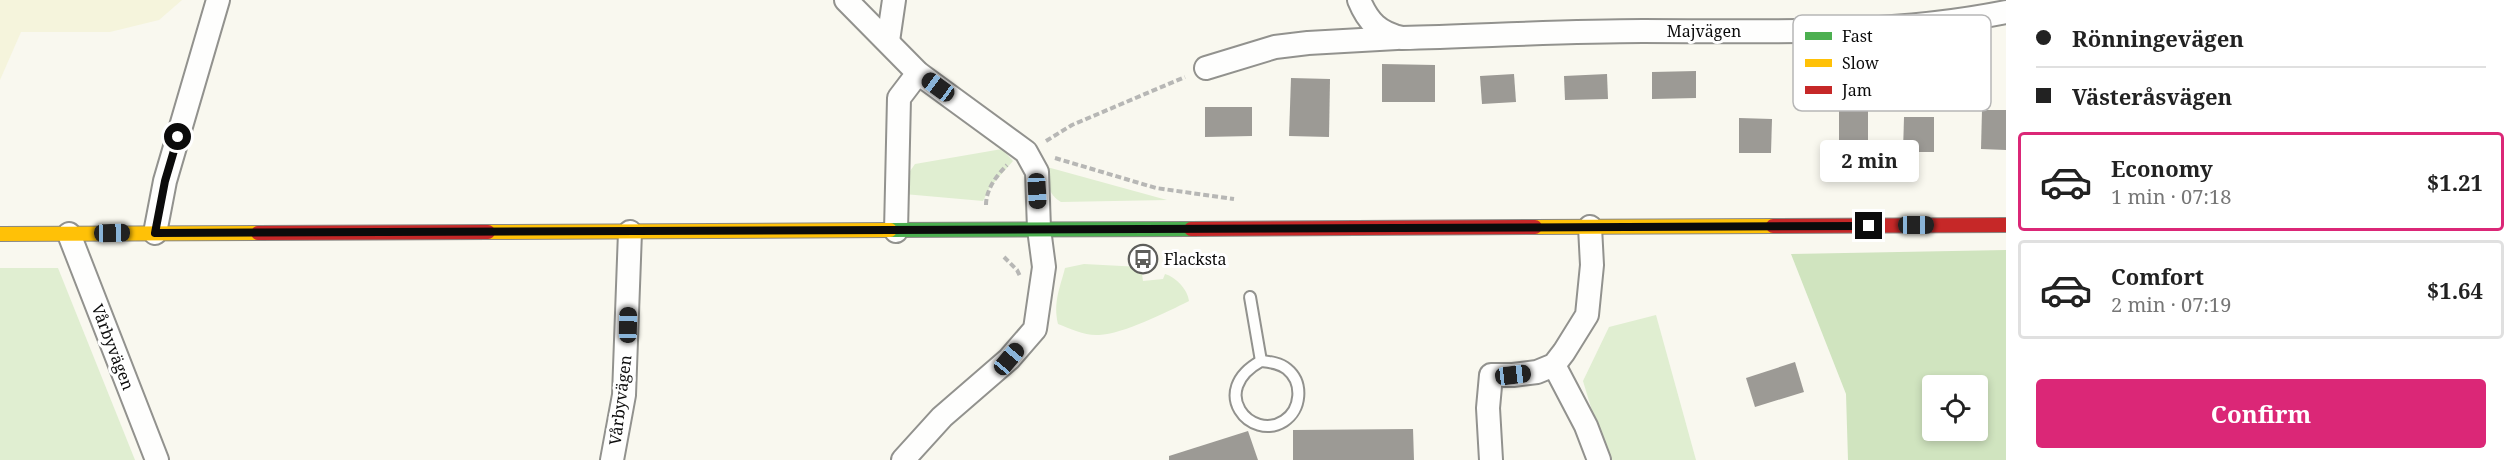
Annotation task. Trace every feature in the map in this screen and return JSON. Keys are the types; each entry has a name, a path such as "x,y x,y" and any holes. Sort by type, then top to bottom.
{"street":[{"path":"846,0 918,73 1026,152 1036,172 1044,267 1035,329 1009,359 942,417 903,460"},
{"path":"888,41 894,0"},
{"name":"Majvägen","path":"1359,0 1372,25 1386,35 1402,38"},
{"path":"155,233 165,181 219,2"},
{"name":"Majvägen","path":"1990,15 2006,12"},
{"name":"Majvägen","path":"1206,68 1275,47 1308,43 1640,31 1793,32"},
{"path":"896,231 899,98 918,73"},
{"path":"0,234 2006,225"},
{"path":"1491,460 1488,408 1491,375 1537,372 1554,365 1587,315 1592,266 1590,227"},
{"name":"Vårbyvägen","path":"612,460 624,395 630,232"},
{"name":"Vårbyvägen","path":"69,234 157,460"},
{"path":"1554,365 1586,426 1599,460"}],"lane":[{"path":"1250,297 1261,361"},
{"path":"1261,361 1277,363 1288,369 1296,379 1299,391 1298,404 1292,415 1270,426 1257,425 1246,418 1238,409 1235,397 1236,384 1242,373 1261,361"}],"path":[{"path":"1043,148 1047,140 1072,125 1206,68"}],"green space":[{"path":"0,0 182,0 159,20 110,32 21,32 0,80"},
{"path":"1002,149 1013,161 990,187 983,201 904,194 899,187 915,164"},
{"path":"1047,167 1167,200 1061,202 1053,196 1049,187"},
{"path":"2006,250 2006,460 1848,460 1846,394 1791,254"},
{"path":"1084,264 1141,267 1143,281 1163,279 1165,274 1181,284 1189,301 1120,331 1099,335 1078,332 1058,324 1057,302 1065,268"},
{"path":"0,268 58,268 135,460 0,460"},
{"path":"1656,315 1696,460 1607,460 1583,381 1609,327"}],"building":[{"path":"1382,64 1435,65 1435,102 1382,102"},
{"path":"1696,71 1696,98 1652,99 1652,72"},
{"path":"1514,74 1516,102 1482,104 1480,76"},
{"path":"1607,74 1608,99 1565,100 1564,76"},
{"path":"1291,78 1330,79 1329,137 1289,136"},
{"path":"1205,107 1252,107 1252,136 1205,137"},
{"path":"2006,110 2006,150 1981,149 1982,111"},
{"path":"1839,111 1868,111 1868,151 1839,151"},
{"path":"1904,117 1934,117 1934,152 1903,152"},
{"path":"1739,118 1772,119 1771,153 1739,153"},
{"path":"1795,362 1804,392 1755,407 1746,378"},
{"path":"1413,429 1414,460 1293,460 1293,430"},
{"path":"1248,431 1258,460 1169,460 1169,456"}],"traffic: fast":[{"path":"890,230 1191,229"}],"traffic: slow":[{"path":"1535,227 1773,226"},
{"path":"488,232 890,230"},
{"path":"0,234 258,233"}],"traffic: jam":[{"path":"1773,226 2006,225"},
{"path":"1191,229 1535,227"},
{"path":"258,233 488,232"}],"place":[{"name":"Flacksta","path":"1143,259"}],"route":[{"path":"178,137 165,181 155,233 1869,226"}]}
